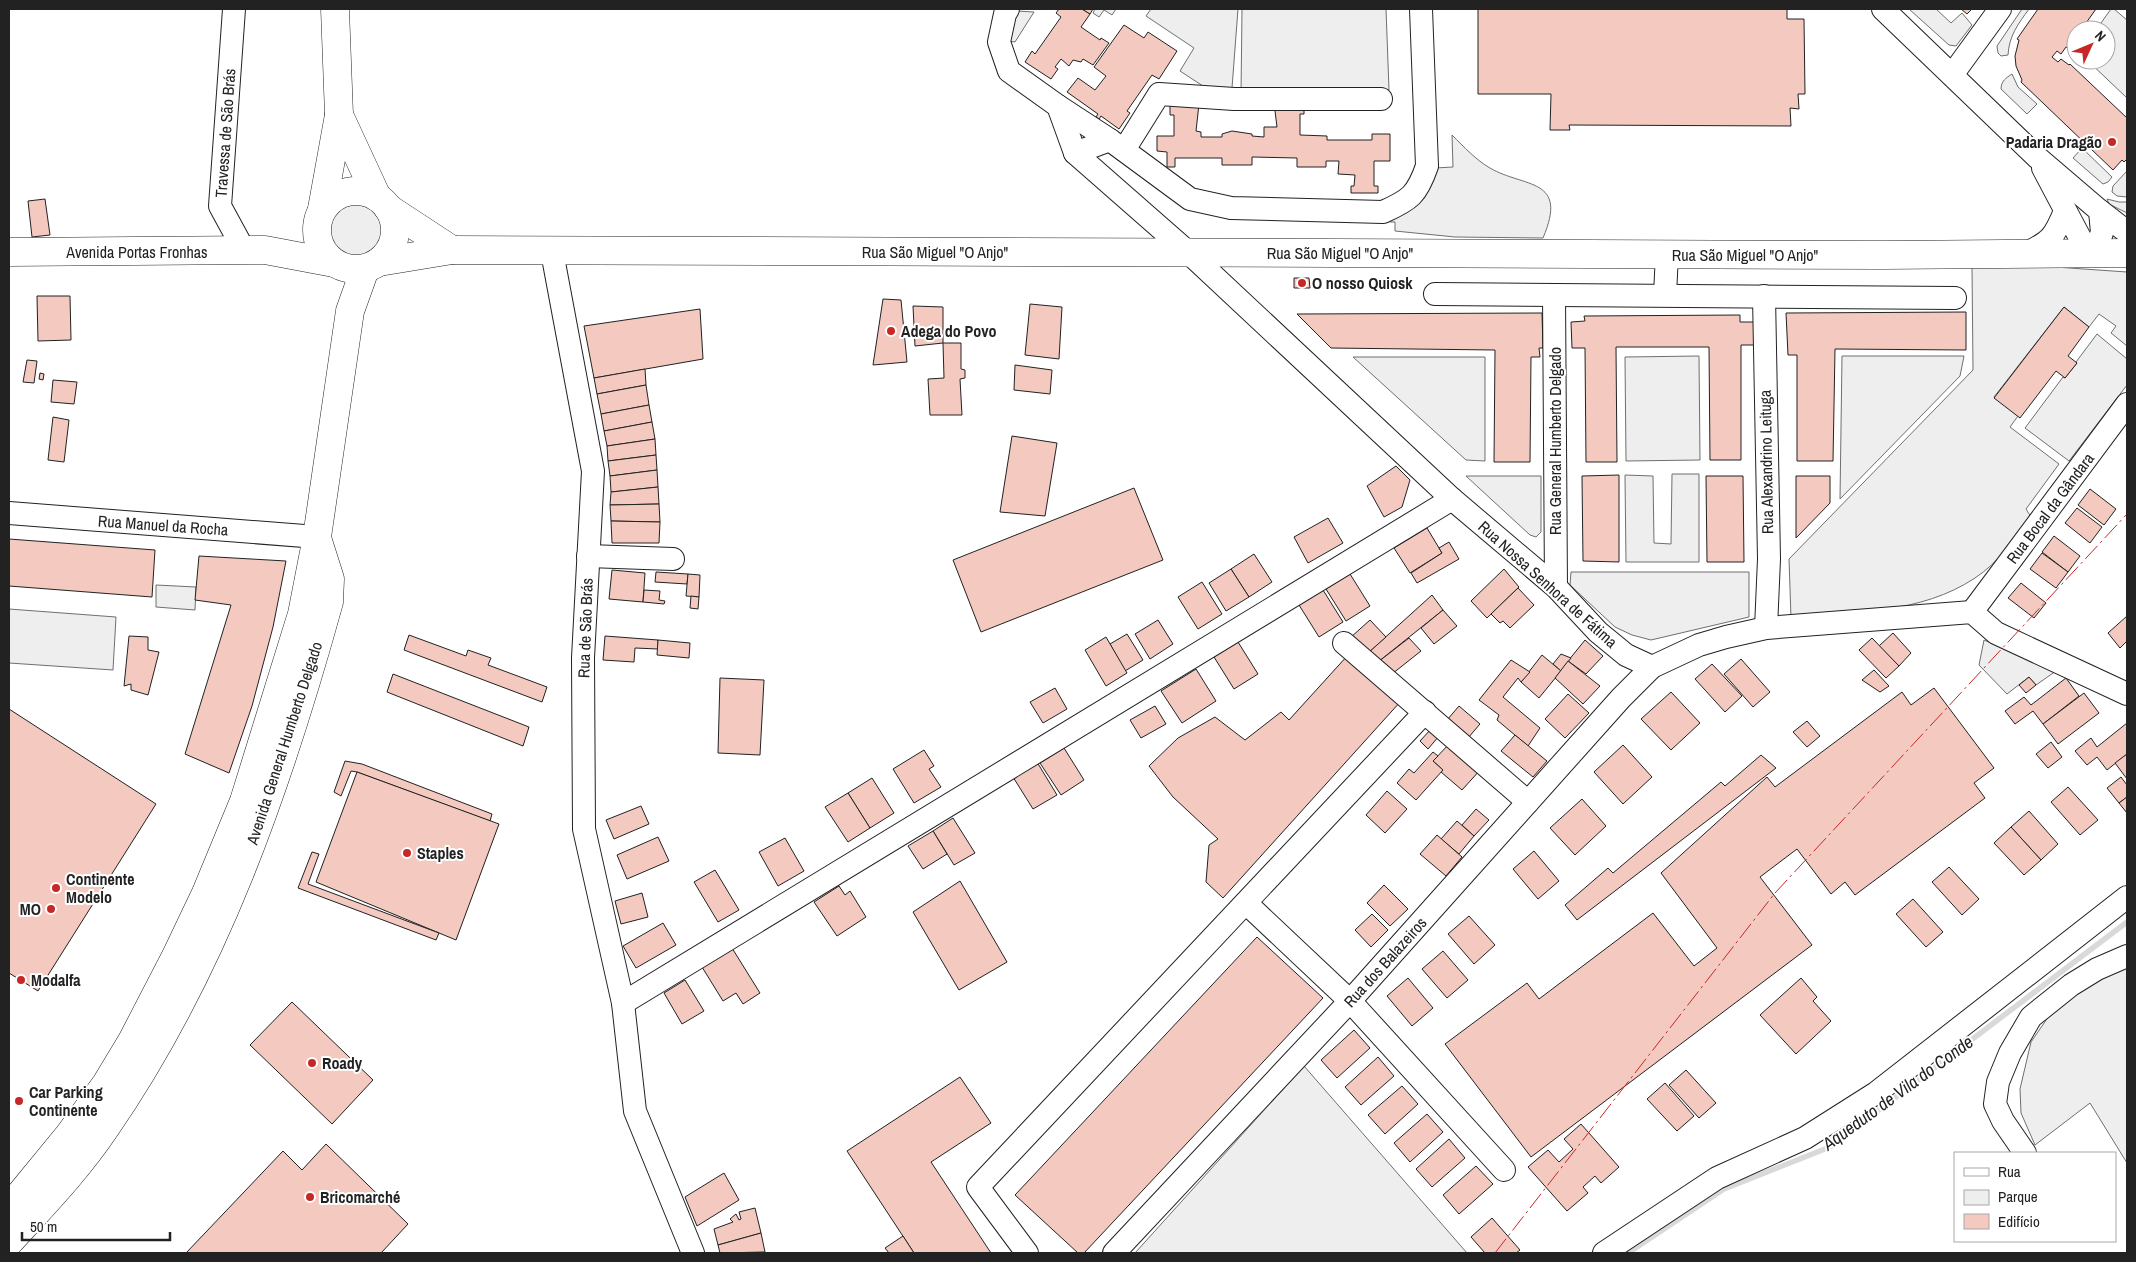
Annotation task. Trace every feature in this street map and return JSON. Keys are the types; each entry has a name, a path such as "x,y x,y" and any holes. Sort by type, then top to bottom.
{"main road":[{"path":"335,9 339,115 317,235 320,246 326,256 354,265 387,254 393,243 395,231 393,219 382,203 339,115"},
{"path":"320,217 331,200 341,194 359,192 382,203 452,250"},
{"name":"Avenida Portas Fronhas","path":"255,251 320,217"},
{"name":"Avenida Portas Fronhas","path":"9,252 255,251 354,265 452,250 552,252"},
{"name":"Rua São Miguel \"O Anjo\"","path":"552,252 2127,253"},
{"name":"Avenida General Humberto Delgado","path":"9,1208 69,1136 106,1084 176,956 206,893 244,801 302,614 317,537 350,311 354,265"},
{"name":"Avenida General Humberto Delgado","path":"9,1242 63,1184 105,1129 153,1053 220,922 265,811 330,602 330,579 317,537"}],"street":[{"name":"Travessa de São Brás","path":"234,9 220,206 255,251"},
{"path":"1008,9 1005,14 999,42 1009,71 1190,198 1231,208 1383,212 1404,202 1420,186 1427,166 1421,9"},
{"path":"1883,9 2038,158 2127,232"},
{"path":"1952,75 2000,9"},
{"path":"1058,106 1075,153 1117,145 1159,94 1234,99 1381,99"},
{"name":"Rua Nossa Senhora de Fátima","path":"1075,153 1188,253 1452,499 1556,587 1598,632 1626,655 1652,667"},
{"path":"2038,158 2065,211 2090,253 2102,233 2100,210"},
{"path":"2025,254 2047,243 2057,231 2065,211"},
{"name":"Rua de São Brás","path":"552,252 593,471 583,658 584,829 623,1003 635,1110 693,1253"},
{"path":"1665,295 1667,254"},
{"path":"1435,294 1955,298"},
{"name":"Rua General Humberto Delgado","path":"1554,295 1556,587"},
{"name":"Rua Alexandrino Leituga","path":"1764,296 1769,559 1766,628"},
{"name":"Rua Bocal da Gândara","path":"1972,612 2127,404"},
{"path":"623,1003 1452,499"},
{"name":"Rua Manuel da Rocha","path":"9,513 317,537"},
{"path":"588,556 673,559"},
{"path":"1652,667 1699,645 1766,628 1972,612 1996,633 2127,694"},
{"path":"1344,643 1528,802"},
{"name":"Rua dos Balazeiros","path":"1114,1253 1350,1001 1652,667"},
{"path":"1027,1253 978,1187 1425,712"},
{"path":"1604,1253 1717,1178 1804,1138 1876,1092 2127,897"},
{"path":"1246,903 1350,1001 1504,1170"},
{"path":"2024,1152 2003,1121 1995,1104 1998,1082 2010,1053 2031,1017 2071,985 2097,969 2127,956"}],"green space":[{"path":"1095,9 1116,9 1112,15 1104,10 1099,17 1093,13"},
{"path":"1151,9 1238,9 1232,88 1206,88 1180,71 1194,48 1146,16"},
{"path":"1242,9 1386,9 1389,90 1241,94"},
{"path":"1909,9 1936,9 1951,23 1962,13 1972,25 1956,46 1949,45"},
{"path":"2022,9 2029,9 2012,36 2008,55 2001,56 1998,53 1997,46"},
{"path":"2111,9 2114,9 2127,20 2127,98 2098,70 2116,70 2116,20 2103,20"},
{"path":"1017,11 1034,12 1015,42 1009,41"},
{"path":"2012,74 2018,87 2037,104 2027,114 2001,89 2003,82"},
{"path":"1452,135 1485,165 1503,174 1529,183 1547,194 1550,204 1550,218 1543,238 1455,237 1395,231 1395,222 1390,222 1390,218 1435,168 1453,167"},
{"path":"2082,148 2112,177 2108,182 2103,184 2073,158"},
{"path":"2127,171 2127,197 2117,196 2112,192 2113,186"},
{"path":"2107,199 2127,202 2127,213 2109,204"},
{"path":"349,201 361,201 376,209 384,224 384,236 376,251 361,259 349,259 334,251 326,236 326,224 334,209"},
{"path":"1972,266 2055,267 2127,272 2127,346 2111,333 2116,326 2099,314 2089,327 2064,307 1994,397 2018,416 2010,427 2059,464 2026,509 2031,517 2006,550 1983,572 1954,590 1932,599 1909,605 1862,612 1791,618 1789,559 1973,370"},
{"path":"2097,334 2127,359 2127,385 2069,461 2025,428 2063,377 2065,378 2077,363"},
{"path":"1699,356 1700,460 1626,461 1625,357"},
{"path":"1842,356 1964,356 1960,376 1840,499"},
{"path":"1353,357 1485,357 1485,461 1466,460"},
{"path":"1672,474 1699,474 1699,562 1626,562 1625,475 1653,476 1654,543 1671,544"},
{"path":"1466,476 1541,476 1541,532 1536,537 1530,535"},
{"path":"1571,572 1749,572 1749,617 1651,640 1632,635 1615,627 1570,585"},
{"path":"156,585 196,587 195,610 156,607"},
{"path":"9,609 116,617 113,670 9,663"},
{"path":"1984,640 2056,671 2036,685 2029,677 2007,694 1979,665"},
{"path":"2127,966 2127,1163 2090,1103 2035,1145 2021,1113 2020,1089 2031,1042 2051,1013 2086,984"},
{"path":"1304,1066 1467,1253 1135,1253"}],"building":[{"path":"1059,9 1082,9 1090,14 1081,27 1100,40 1101,38 1109,43 1093,65 1083,59 1081,62 1073,60 1069,66 1061,59 1055,67 1058,69 1051,79 1025,62 1032,51 1035,54 1061,17 1056,13"},
{"path":"1082,9 1093,9 1090,14"},
{"path":"1478,9 1787,9 1787,19 1804,19 1805,94 1798,94 1799,109 1790,108 1791,126 1569,125 1570,130 1550,130 1551,94 1478,94"},
{"path":"1961,9 1972,9 1967,14"},
{"path":"2038,9 2096,9 2088,20 2066,20 2066,47 2061,54 2057,51 2052,57 2058,62 2061,59 2066,63 2066,70 2076,70 2127,118 2127,159 2124,162 2122,160 2113,170 2021,82 2015,56 2019,40 2017,39"},
{"path":"1124,25 1144,38 1148,32 1177,51 1159,79 1152,75 1127,111 1130,113 1119,129 1101,116 1099,119 1096,117 1098,114 1067,92 1078,78 1095,90 1106,76 1094,67"},
{"path":"1274,103 1304,103 1304,114 1300,114 1300,135 1327,136 1327,140 1372,140 1372,134 1390,134 1390,161 1374,161 1374,186 1378,186 1378,193 1351,193 1351,186 1354,186 1355,175 1338,174 1339,161 1326,161 1326,167 1297,167 1297,158 1252,157 1252,165 1222,165 1222,158 1175,158 1175,167 1167,167 1167,152 1157,151 1157,136 1174,136 1174,115 1170,115 1170,104 1199,104 1196,131 1201,132 1201,137 1222,137 1222,134 1232,131 1264,137 1264,127 1277,127"},
{"path":"45,199 50,235 32,237 28,201"},
{"name":"O nosso Quiosk","path":"1294,278 1309,278 1310,288 1294,288"},
{"path":"37,296 70,296 71,340 38,341"},
{"name":"Adega do Povo","path":"883,299 901,300 907,362 873,365"},
{"path":"1030,304 1062,307 1059,359 1025,355"},
{"path":"913,306 943,307 943,343 915,346"},
{"path":"2064,307 2089,327 2068,356 2077,363 2065,378 2056,371 2020,418 1994,398"},
{"path":"700,309 703,359 594,378 584,326"},
{"path":"1966,312 1966,350 1835,349 1833,461 1797,461 1797,355 1788,355 1786,313"},
{"path":"1542,313 1543,348 1539,348 1540,357 1531,357 1530,462 1494,462 1495,350 1331,348 1297,314"},
{"path":"1740,315 1740,322 1756,322 1756,345 1741,345 1741,460 1710,460 1709,347 1616,347 1617,462 1586,462 1585,348 1572,348 1571,322 1585,321 1584,316"},
{"path":"943,343 961,343 961,369 965,370 965,378 960,379 962,415 930,415 928,379 944,378"},
{"path":"27,360 37,361 34,383 23,382"},
{"path":"1015,365 1052,370 1050,394 1014,390"},
{"path":"645,369 646,385 597,394 594,378"},
{"path":"40,373 44,374 43,380 39,379"},
{"path":"53,380 77,382 74,404 51,402"},
{"path":"646,385 649,405 601,414 597,394"},
{"path":"649,405 652,422 604,431 601,414"},
{"path":"53,417 69,420 64,462 48,460"},
{"path":"652,422 655,439 607,446 604,431"},
{"path":"1012,436 1057,443 1045,516 1000,512"},
{"path":"655,439 656,455 608,461 607,446"},
{"path":"656,455 657,470 610,476 608,461"},
{"path":"1396,466 1410,480 1402,507 1384,517 1367,486"},
{"path":"657,470 658,487 611,492 610,476"},
{"path":"1619,475 1619,562 1583,561 1582,476"},
{"path":"1706,476 1743,476 1744,562 1707,562"},
{"path":"1796,476 1830,476 1830,503 1796,538"},
{"path":"658,487 659,504 610,505 611,492"},
{"path":"1134,488 1163,560 981,632 953,560"},
{"path":"2090,489 2116,509 2104,525 2078,505"},
{"path":"659,504 660,522 611,521 610,505"},
{"path":"2077,508 2102,527 2090,543 2065,523"},
{"path":"1328,518 1343,543 1308,563 1294,537"},
{"path":"611,521 660,522 659,543 612,543"},
{"path":"1427,528 1442,553 1410,573 1394,548"},
{"path":"2054,536 2080,556 2068,572 2042,552"},
{"path":"9,539 155,550 152,597 9,586"},
{"path":"1449,542 1459,559 1417,583 1411,573 1442,553 1439,548"},
{"path":"2042,553 2068,572 2056,588 2030,569"},
{"path":"1254,554 1272,582 1249,597 1231,569"},
{"path":"199,556 286,561 273,627 252,706 229,773 185,754 231,605 195,600"},
{"path":"1231,569 1249,597 1226,611 1209,583"},
{"path":"1504,569 1519,587 1487,618 1471,601"},
{"path":"612,570 645,573 643,602 609,599"},
{"path":"656,572 688,574 687,584 655,582"},
{"path":"688,574 700,575 699,597 686,596"},
{"path":"1350,574 1370,606 1346,621 1326,589"},
{"path":"1202,582 1222,614 1198,629 1178,597"},
{"path":"2021,583 2046,603 2034,618 2008,598"},
{"path":"1518,588 1534,605 1510,628 1503,621 1500,623 1491,614"},
{"path":"644,590 660,591 659,600 665,601 664,604 643,602"},
{"path":"1323,590 1343,622 1319,637 1299,605"},
{"path":"1432,595 1443,610 1378,662 1369,652"},
{"path":"691,596 699,597 698,609 690,608"},
{"path":"1443,610 1457,626 1434,644 1421,628"},
{"path":"2127,616 2127,641 2120,648 2108,633"},
{"path":"1158,620 1173,644 1150,659 1135,634"},
{"path":"1370,620 1386,637 1369,652 1350,638"},
{"path":"1893,633 1911,653 1899,666 1879,646"},
{"path":"1127,634 1143,660 1125,671 1110,644"},
{"path":"409,635 466,656 468,650 491,658 488,665 547,687 542,702 404,650"},
{"path":"129,636 148,637 148,650 159,652 148,695 131,690 131,684 124,686"},
{"path":"605,636 658,640 658,649 635,648 634,662 603,660"},
{"path":"1106,637 1127,673 1106,686 1085,650"},
{"path":"1409,638 1421,651 1392,674 1378,662"},
{"path":"1872,638 1899,666 1886,678 1859,650"},
{"path":"658,640 690,643 689,658 657,655"},
{"path":"1585,640 1603,656 1586,674 1568,661"},
{"path":"1238,642 1258,674 1234,689 1214,657"},
{"path":"1561,654 1571,658 1561,671 1553,664"},
{"path":"1348,655 1401,701 1223,898 1206,882 1209,845 1218,839 1173,797 1149,766 1178,738 1215,717 1245,740 1281,712 1289,720"},
{"path":"1542,655 1561,671 1539,698 1521,682"},
{"path":"1741,659 1770,692 1753,707 1724,674"},
{"path":"1511,660 1530,672 1521,682 1518,678 1503,697 1540,728 1528,746 1497,720 1499,715 1479,700"},
{"path":"1568,661 1600,686 1583,704 1555,678"},
{"path":"1712,664 1742,696 1725,712 1695,679"},
{"path":"1196,669 1216,701 1182,723 1161,691"},
{"path":"1874,670 1889,686 1880,692 1862,680"},
{"path":"393,674 529,727 523,746 387,692"},
{"path":"2029,677 2036,685 2026,693 2019,685"},
{"path":"720,678 764,680 760,755 718,753"},
{"path":"2066,678 2079,696 2043,724 2033,711 2015,724 2005,711 2024,697 2031,705"},
{"path":"1055,688 1067,709 1043,723 1030,702"},
{"path":"1934,688 1994,768 1974,783 1985,798 1855,895 1845,882 1831,894 1797,849 1760,877 1812,945 1531,1157 1445,1044 1527,983 1539,999 1653,913 1694,966 1717,948 1661,873 1767,777 1775,787 1902,692 1911,705"},
{"path":"1671,692 1700,723 1671,750 1641,719"},
{"path":"2084,693 2099,713 2058,744 2043,724"},
{"path":"1568,694 1589,713 1565,738 1545,719"},
{"path":"1155,706 1166,724 1141,738 1130,720"},
{"path":"1459,706 1480,724 1468,738 1447,720"},
{"name":"Continente Modelo","path":"9,709 156,804 38,991 9,973"},
{"path":"1807,721 1820,736 1807,747 1793,732"},
{"path":"2127,723 2127,754 2107,770 2097,757 2087,765 2075,751 2091,738 2097,747"},
{"path":"1431,729 1439,736 1428,749 1420,741"},
{"path":"1515,735 1547,761 1533,777 1501,751"},
{"path":"2051,742 2062,757 2048,768 2036,754"},
{"path":"1449,744 1481,769 1462,790 1441,772 1443,770 1433,761"},
{"path":"1623,745 1652,777 1623,804 1594,772"},
{"path":"1064,748 1084,780 1061,795 1040,763"},
{"path":"924,750 934,766 929,769 941,787 914,803 893,769"},
{"path":"1433,752 1438,756 1433,761 1443,770 1416,800 1397,783 1409,769 1414,773"},
{"path":"2127,754 2127,779 2115,763"},
{"path":"1761,755 1776,768 1577,920 1565,905 1608,868 1613,873 1721,782 1725,786"},
{"path":"345,761 362,764 492,814 490,821 357,772 351,771 341,796 334,792"},
{"path":"1037,762 1057,795 1033,809 1013,777"},
{"name":"Staples","path":"357,772 499,824 456,940 316,882"},
{"path":"2121,777 2127,785 2127,797 2119,803 2107,788"},
{"path":"872,778 894,813 870,828 848,793"},
{"path":"2068,787 2098,820 2080,835 2051,802"},
{"path":"1387,791 1407,809 1385,833 1366,815"},
{"path":"848,793 870,828 848,842 825,807"},
{"path":"2127,797 2127,813 2119,803"},
{"path":"1582,799 1606,826 1575,855 1550,828"},
{"path":"641,806 649,824 614,839 606,820"},
{"path":"1476,809 1489,820 1474,836 1462,825"},
{"path":"2029,811 2058,844 2041,860 2011,827"},
{"path":"953,818 975,853 954,865 933,831"},
{"path":"1457,821 1474,836 1459,854 1441,839"},
{"path":"2011,827 2041,860 2024,875 1994,843"},
{"path":"933,831 947,854 923,869 908,846"},
{"path":"1437,835 1462,857 1446,876 1420,854"},
{"path":"658,837 669,861 627,879 617,855"},
{"path":"785,838 804,871 778,886 759,852"},
{"path":"1534,851 1559,881 1538,899 1513,869"},
{"path":"312,852 319,854 308,884 439,933 436,940 298,888"},
{"path":"1949,867 1979,899 1962,915 1932,882"},
{"path":"715,870 739,910 718,922 694,882"},
{"path":"960,881 1007,962 959,990 913,912"},
{"path":"1384,885 1408,909 1390,926 1367,903"},
{"path":"839,886 845,895 850,891 866,917 837,936 814,902"},
{"path":"642,893 648,917 621,924 615,901"},
{"path":"1913,899 1943,932 1926,947 1896,914"},
{"path":"1372,914 1388,930 1371,947 1355,930"},
{"path":"1469,916 1495,945 1474,964 1448,934"},
{"path":"663,923 676,945 636,968 623,946"},
{"path":"1257,937 1323,998 1084,1253 1078,1253 1015,1195"},
{"path":"732,948 760,993 743,1004 736,993 723,1001 702,967"},
{"path":"1443,951 1468,980 1447,998 1422,969"},
{"path":"1408,978 1433,1008 1412,1026 1387,996"},
{"path":"1801,978 1817,997 1813,1001 1831,1021 1796,1054 1760,1015"},
{"path":"685,980 704,1011 682,1024 664,993"},
{"name":"Roady","path":"292,1002 373,1080 332,1124 250,1045"},
{"path":"1354,1030 1370,1048 1337,1078 1321,1060"},
{"path":"1378,1057 1394,1076 1361,1105 1345,1087"},
{"path":"1686,1070 1716,1103 1699,1118 1669,1085"},
{"path":"960,1077 991,1123 931,1162 991,1253 914,1253 847,1151"},
{"path":"1665,1083 1694,1116 1677,1131 1647,1099"},
{"path":"1402,1086 1418,1104 1385,1134 1368,1115"},
{"path":"1427,1114 1443,1132 1410,1162 1394,1143"},
{"path":"1581,1124 1619,1167 1601,1183 1595,1176 1583,1187 1588,1193 1567,1211 1528,1167 1548,1150 1559,1162 1573,1149 1564,1139"},
{"path":"1449,1139 1465,1158 1432,1187 1416,1169"},
{"name":"Bricomarché","path":"326,1144 408,1224 381,1253 186,1253 283,1151 302,1170"},
{"path":"1476,1166 1493,1184 1459,1214 1443,1195"},
{"path":"724,1173 739,1200 697,1226 685,1197"},
{"path":"755,1208 761,1233 718,1245 714,1229 733,1222 730,1219 736,1214 739,1220 741,1219 739,1212"},
{"path":"1492,1218 1520,1250 1516,1253 1485,1253 1471,1237"},
{"path":"761,1233 765,1252 720,1253 718,1245"},
{"path":"903,1236 914,1253 889,1253 885,1248"}],"waterway":[{"name":"Aqueduto de Vila do Conde","path":"1628,1253 1724,1189 1830,1147 2127,922"}],"power":[{"path":"1495,1253 1775,893 2127,514"}],"place":[{"name":"Padaria Dragão","path":"2112,142"},
{"name":"O nosso Quiosk","path":"1302,283"},
{"name":"Adega do Povo","path":"891,331"},
{"name":"Staples","path":"407,853"},
{"name":"Continente Modelo","path":"56,888"},
{"name":"MO","path":"51,909"},
{"name":"Modalfa","path":"21,980"},
{"name":"Roady","path":"312,1063"},
{"name":"Car Parking Continente","path":"19,1101"},
{"name":"Bricomarché","path":"310,1197"}]}
